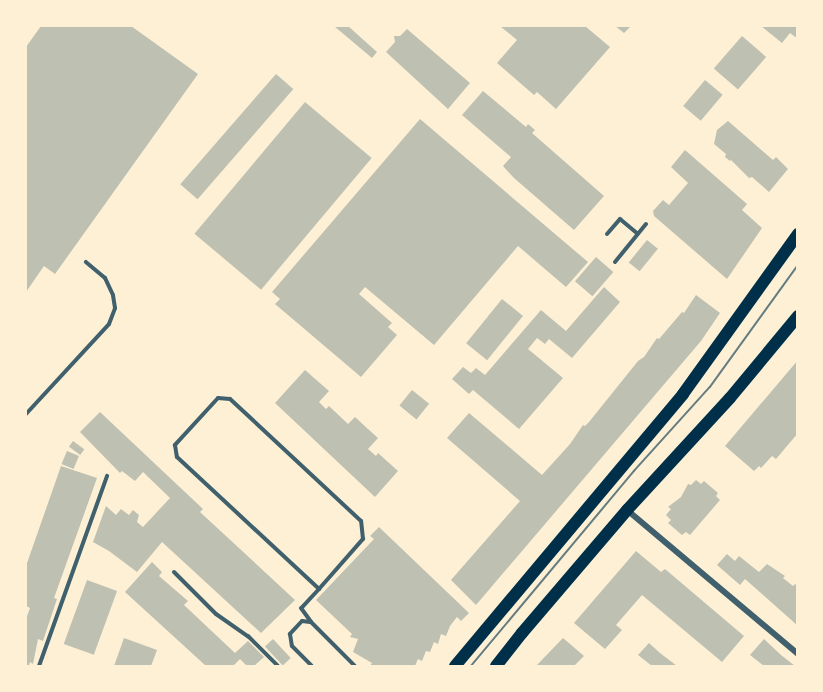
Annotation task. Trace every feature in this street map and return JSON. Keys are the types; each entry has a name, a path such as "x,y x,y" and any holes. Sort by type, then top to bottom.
{"main road":[{"path":"455,666 683,394 798,234"},
{"path":"496,666 627,510 730,398 798,316"}],"street":[{"path":"627,510 798,654"}],"lane":[{"path":"607,234 620,219 638,234"},
{"path":"615,262 646,224"},
{"path":"26,414 109,324 115,308 113,295 105,279 86,262"},
{"path":"319,589 177,457 175,445 218,398 230,399 361,521 363,539 319,589 301,608 310,622 355,666"},
{"path":"39,666 107,476"},
{"path":"174,572 216,614 248,636 279,666"},
{"path":"310,622 302,621 290,634 292,646 312,666"}],"building":[{"path":"41,26 131,26 198,74 55,274 44,266 26,292 26,47"},
{"path":"334,26 348,26 377,52 372,58"},
{"path":"500,26 585,26 610,47 556,109 537,92 534,95 497,63 517,40"},
{"path":"615,26 631,26 624,33"},
{"path":"761,26 798,26 798,39 790,33 782,43"},
{"path":"407,29 470,83 448,109 386,52 395,42 394,36 400,36"},
{"path":"742,36 766,57 738,89 714,68"},
{"path":"276,74 293,89 198,199 180,184"},
{"path":"705,80 723,95 701,121 683,106"},
{"path":"483,91 526,127 528,124 535,130 532,133 604,196 574,230 514,178 503,166 511,157 462,115"},
{"path":"305,102 372,158 261,290 194,234"},
{"path":"420,119 588,262 566,287 518,246 434,345 365,287 359,294 392,323 388,327 397,335 361,377 275,304 280,299 272,292"},
{"path":"728,121 773,160 776,157 788,169 769,192 752,177 749,178 714,144 717,130"},
{"path":"685,150 747,204 742,210 762,228 727,279 654,216 653,211 663,200 669,205 688,183 671,167"},
{"path":"647,240 658,249 640,271 629,263"},
{"path":"596,257 613,272 592,296 575,281"},
{"path":"604,287 620,302 572,358 549,339 545,344 537,338 528,349 563,378 519,429 473,390 469,394 452,379 463,367 471,373 476,368 485,375 541,310 566,331"},
{"path":"696,295 720,313 701,341 476,605 451,580 520,501 447,438 469,413 542,475 570,444 583,425 589,422 638,361 644,357 657,338 659,339 682,312 684,313"},
{"path":"502,299 523,316 487,360 466,343"},
{"path":"798,360 798,433 776,459 772,456 761,468 759,466 754,471 725,446"},
{"path":"305,370 329,391 319,402 326,409 329,406 348,424 355,417 378,438 368,449 376,456 378,453 398,471 375,497 275,403"},
{"path":"412,390 429,404 417,419 399,406"},
{"path":"100,412 203,509 200,512 295,600 261,633 162,542 137,572 93,542 106,506 116,515 121,509 129,515 133,510 139,515 137,522 143,527 170,498 143,472 135,481 122,471 120,473 80,432"},
{"path":"73,441 84,449 80,455 69,447"},
{"path":"67,451 79,456 73,469 62,464"},
{"path":"61,466 97,478 54,598 57,599 43,641 38,639 33,664 30,662 29,666 26,666 26,619 30,608 26,606 26,566"},
{"path":"696,480 701,484 704,481 718,493 716,496 720,500 690,535 686,532 682,535 668,523 671,520 666,515 671,509 668,507 681,497 688,484 691,485"},
{"path":"379,527 469,613 461,621 457,617 446,636 441,634 438,644 434,642 430,652 426,651 422,661 418,659 415,666 370,666 372,663 353,652 358,639 350,637 352,634 316,600 374,539 370,536"},
{"path":"636,551 661,572 665,569 744,636 722,662 642,595 616,625 622,630 605,649 574,623"},
{"path":"727,554 735,561 739,556 759,572 767,564 785,576 783,578 793,586 795,584 798,586 798,626 745,579 740,585 717,565"},
{"path":"152,562 162,572 159,576 188,601 184,605 235,653 248,641 264,657 254,666 247,666 240,659 233,666 206,666 125,592"},
{"path":"87,580 117,591 94,655 64,644"},
{"path":"124,638 157,650 151,666 114,666"},
{"path":"563,638 584,656 574,666 536,666"},
{"path":"273,639 291,658 283,666 265,647"},
{"path":"764,639 795,666 764,666 750,655"},
{"path":"649,643 677,666 652,666 638,655"}],"tram line":[{"path":"471,666 634,471 710,387 798,265"}]}
